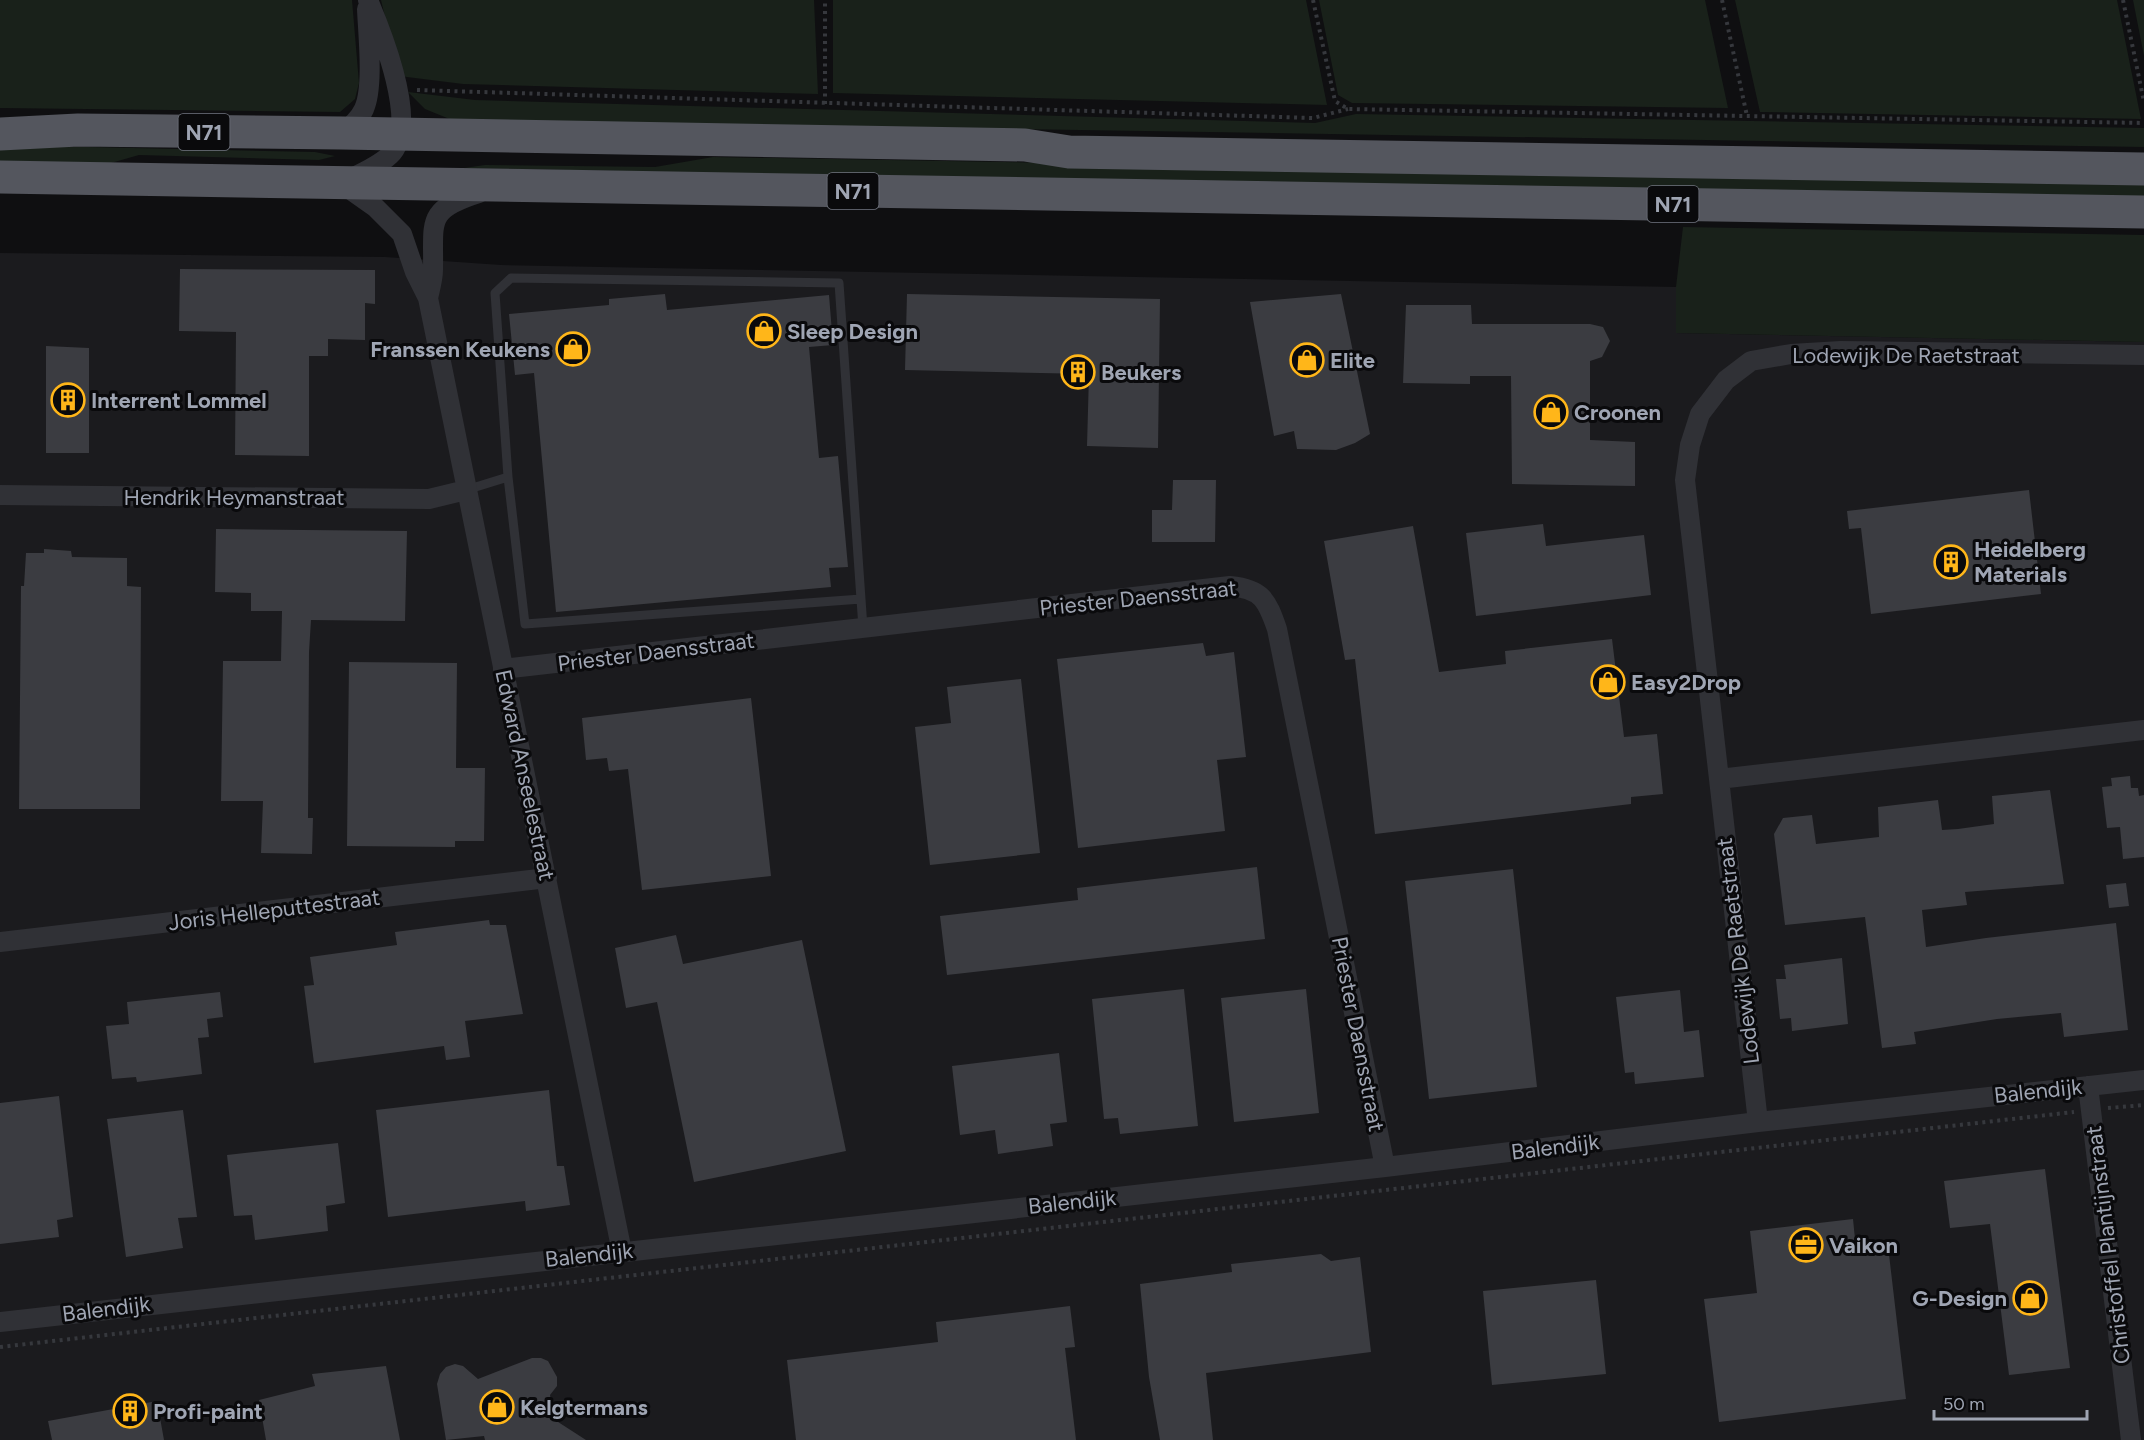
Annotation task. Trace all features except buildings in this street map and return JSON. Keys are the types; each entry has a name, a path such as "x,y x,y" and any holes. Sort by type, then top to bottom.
{"highway":[{"name":"N71","path":"0,134 78,130 341,133 1025,145 1069,152 2144,169"},
{"name":"N71","path":"0,177 2144,212"}],"street":[{"path":"341,183 392,154 401,134 398,90 388,49 368,0"},
{"path":"341,133 354,124 364,109 367,98 369,87 368,0"},
{"path":"398,90 416,118 432,128 454,135"},
{"name":"Edward Anseelestraat","path":"341,183 375,207 402,234 415,272 428,298 622,1252"},
{"name":"Edward Anseelestraat","path":"428,298 433,273 432,230 439,213 455,200 504,185"},
{"name":"Lodewijk De Raetstraat","path":"1758,1122 1685,480 1690,445 1700,414 1726,380 1751,361 1801,353 1841,351 2144,355"},
{"name":"Hendrik Heymanstraat","path":"0,495 429,499 466,490"},
{"name":"Priester Daensstraat","path":"503,669 1230,586 1248,587 1259,593 1269,607 1277,629 1385,1167"},
{"path":"1719,779 2144,730"},
{"name":"Joris Helleputtestraat","path":"0,942 547,878"},
{"name":"Balendijk","path":"0,1322 2144,1080"},
{"name":"Christoffel Plantijnstraat","path":"2088,1086 2131,1440"}],"lane":[{"path":"861,599 525,624 508,477 495,293 511,278 839,283 861,599 863,628"},
{"path":"466,490 508,477"}],"path":[{"path":"825,0 825,104"},
{"path":"1313,0 1335,101 1348,109"},
{"path":"1722,0 1747,116"},
{"path":"2124,0 2144,102"},
{"path":"398,90 1313,118 1348,109 2144,123"},
{"path":"0,1347 2144,1105"}],"shaded area":[{"path":"0,0 352,0 359,83 355,99 340,112 0,108"},
{"path":"381,0 814,0 818,94 463,84 399,76"},
{"path":"833,0 1306,0 1327,105 833,93"},
{"path":"1319,0 1705,0 1728,108 1352,103 1338,95"},
{"path":"1735,0 2117,0 2141,119 1760,112"},
{"path":"2133,0 2144,0 2144,56"},
{"path":"408,92 475,100 1315,123 1356,114 2144,128 2144,147 452,120 425,109"},
{"path":"0,145 315,152 335,156 319,160 139,155 104,165 0,164"},
{"path":"713,157 2144,182 2144,201 464,168 485,165 655,167"},
{"path":"1683,227 2144,235 2144,342 1676,333 1676,287"},
{"path":"0,253 385,257 501,265 1676,287 1677,333 2144,342 2144,1440 0,1440"}],"place":[{"name":"Sleep Design","path":"764,331"},
{"name":"Franssen Keukens","path":"573,349"},
{"name":"Elite","path":"1307,360"},
{"name":"Beukers","path":"1078,372"},
{"name":"Interrent Lommel","path":"68,400"},
{"name":"Croonen","path":"1551,412"},
{"name":"Heidelberg Materials","path":"1951,562"},
{"name":"Easy2Drop","path":"1608,682"},
{"name":"Vaikon","path":"1806,1245"},
{"name":"G-Design","path":"2030,1298"},
{"name":"Kelgtermans","path":"497,1407"},
{"name":"Profi-paint","path":"130,1411"}]}
